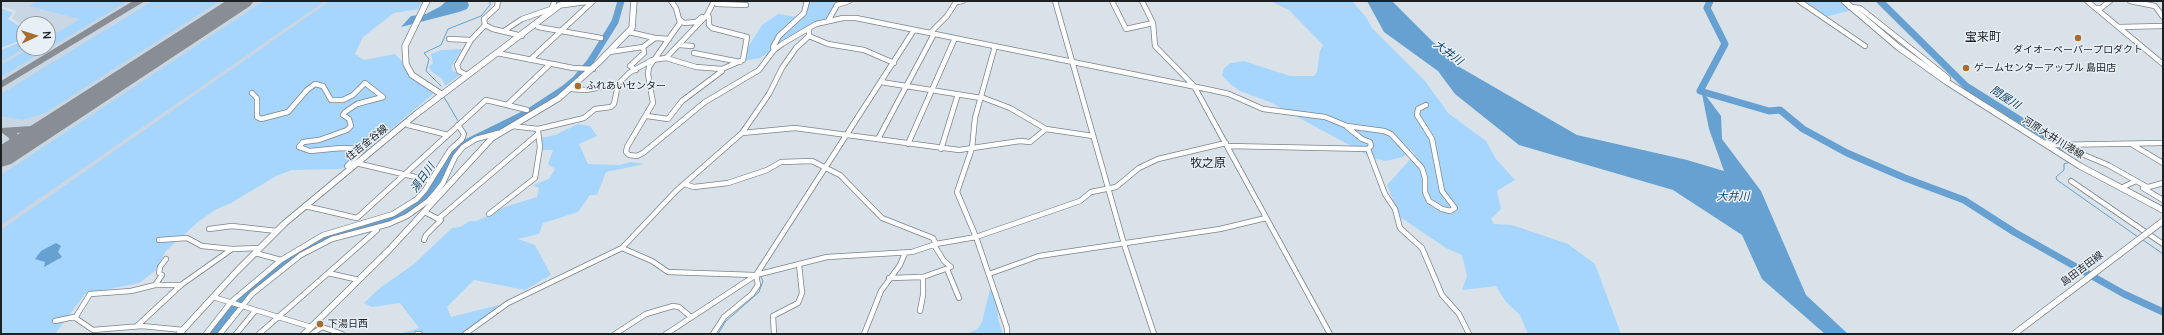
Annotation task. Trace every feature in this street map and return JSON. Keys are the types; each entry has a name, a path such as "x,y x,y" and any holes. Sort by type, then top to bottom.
{"main road":[{"path":"427,1 413,26 405,46 406,64 412,75 441,94"},
{"name":"住吉金谷線","path":"181,332 254,253 277,231 350,168 441,94 522,36 562,3 590,1"},
{"path":"304,334 425,212 485,145 498,133 549,105 570,89 629,32 633,25 634,1"},
{"name":"河原大井川港線","path":"1844,1 1898,48 1947,82 2096,176 2163,210"},
{"name":"島田吉田線","path":"2014,334 2163,220"}],"street":[{"path":"485,25 484,18 497,7 498,1"},
{"path":"530,60 593,1"},
{"path":"671,1 675,5 679,19 678,26 648,71 653,103 647,116 627,147 626,152 629,155 637,156 643,153 705,102 759,70 774,50 809,29 828,21 856,18 1194,86 1229,94 1263,109 1325,117 1341,122 1362,139 1370,142 1371,146 1368,149 1385,194 1395,209 1400,228 1422,248 1442,295 1459,314 1469,334"},
{"path":"666,58 707,15 714,1"},
{"path":"717,1 717,4 746,5"},
{"path":"774,50 773,47 779,36 804,13 806,1"},
{"path":"828,21 837,5 850,1"},
{"path":"878,139 932,34 947,16 955,2 963,1"},
{"path":"1055,1 1124,244 1154,334"},
{"path":"1112,1 1126,29 1153,23"},
{"path":"1142,1 1153,23 1156,46 1159,52 1194,86 1330,334"},
{"path":"1799,1 1865,46"},
{"path":"2087,1 2163,64"},
{"path":"2096,8 2101,8 2110,1"},
{"path":"2130,1 2155,6 2163,17"},
{"path":"504,31 522,19 551,9 554,2"},
{"path":"679,19 684,23 696,22 707,15"},
{"path":"438,219 538,131 584,118 599,108 612,107 618,84 629,73 655,59 666,58 696,67 722,69 740,62 745,55 747,37 712,28 709,25 709,17 707,15"},
{"path":"485,25 493,29 522,36"},
{"path":"467,75 458,71 457,65 471,40 485,25"},
{"path":"2118,27 2163,26"},
{"path":"538,27 601,38"},
{"path":"465,334 508,304 622,248 684,184 742,133 769,94 782,68 796,48 809,36 809,29"},
{"path":"666,334 756,275 914,30"},
{"path":"629,32 655,38 669,39"},
{"path":"809,36 828,44 864,50 894,63"},
{"path":"609,52 619,52 643,47 655,38"},
{"path":"908,144 955,38"},
{"path":"449,39 471,40"},
{"path":"680,45 692,46"},
{"path":"995,46 975,118 972,148 957,192 976,237 1007,328 1007,334"},
{"path":"636,70 630,66 644,53 643,47"},
{"path":"497,53 550,64 591,69"},
{"path":"694,53 740,62"},
{"path":"507,105 550,64"},
{"path":"647,116 668,119 682,101 722,72 722,69"},
{"path":"881,82 981,98 1010,108 1046,129 1093,136"},
{"path":"252,93 257,98 257,117 261,118 288,112 315,84 323,86 327,90 331,100 343,100 353,95 365,83 383,97 357,104 345,112 343,115 349,119 350,126 347,130 319,140 303,142 299,147 310,152 341,148 364,149 347,166 350,168"},
{"path":"570,89 586,90 618,84"},
{"path":"940,149 958,94"},
{"path":"305,206 357,218 486,100 527,110"},
{"path":"1347,126 1378,130 1391,134 1422,168 1425,178 1425,192 1429,201 1442,209 1450,211 1455,208 1442,191 1432,139 1417,115 1418,109 1426,105"},
{"path":"206,334 231,302 281,260 312,240 334,231 393,214 417,200 450,150 462,139 464,134 460,124"},
{"path":"408,125 448,135"},
{"path":"510,126 538,131"},
{"path":"742,133 795,128 940,149 959,150 1020,141 1030,142 1046,129"},
{"path":"489,214 510,196 535,178 540,147 538,131"},
{"path":"220,334 252,294 295,260 320,244 347,234 360,233 390,224 419,208 428,201 443,183 455,158 463,148 476,139 498,133"},
{"path":"2034,137 2052,145 2163,143"},
{"path":"2131,144 2163,163"},
{"path":"622,248 652,261 668,272 756,275 827,257 905,252 935,244 976,237 1080,201 1091,192 1116,187 1139,168 1158,159 1227,145 1368,149"},
{"path":"2061,145 2108,166 2146,188 2163,200"},
{"path":"684,184 694,187 728,183 767,170 787,161 805,160 826,167 840,175 882,218 932,238 944,261 951,267 923,277 889,278"},
{"path":"356,163 428,180"},
{"path":"2070,181 2163,244"},
{"path":"2121,188 2134,181"},
{"path":"2146,188 2163,183"},
{"path":"424,240 426,235 441,220 425,212"},
{"path":"988,274 1039,256 1220,229 1266,218"},
{"path":"209,229 232,226 277,231"},
{"path":"259,334 378,230"},
{"path":"159,240 187,238 202,246 232,249 259,248"},
{"path":"137,326 147,315 181,285 232,249"},
{"path":"864,334 881,291 889,278 900,265 905,252"},
{"path":"254,253 281,260"},
{"path":"155,285 162,275 159,273 160,267 166,259"},
{"path":"774,334 773,316 798,303 802,293 799,264"},
{"path":"947,269 959,298"},
{"path":"328,273 359,280"},
{"path":"714,334 724,317 752,294 758,285 758,278 756,275"},
{"path":"920,311 923,277"},
{"path":"76,318 83,308 84,301 90,294 103,291 131,291 155,285 181,285"},
{"path":"213,297 311,327"},
{"path":"616,334 646,314 673,306 679,307 691,317"},
{"path":"236,334 256,311"},
{"path":"55,321 76,318 93,330 137,326 181,332"},
{"path":"312,334 322,327 342,334"}],"shaded area":[{"path":"1,1 333,1 1,232 1,57 16,51 16,56 56,56 56,16 16,16 16,21 12,18 17,11 1,6"},
{"path":"39,1 128,1 56,44 56,33 80,19 29,6"},
{"path":"153,1 220,1 45,113 22,120 1,116 1,94"},
{"path":"264,1 325,1 1,225 1,175"},
{"path":"330,1 423,1 418,9 394,13 363,37 355,54 364,60 395,54 433,94 351,163 341,169 292,170 276,176 231,203 215,210 198,222 166,251 155,271 139,283 85,294 55,334 1,334 1,230"},
{"path":"618,1 623,1 618,21 592,64 582,77 568,90 523,117 475,138 459,148 428,198 411,210 380,226 321,241 293,258 245,297 217,334 206,334 238,299 284,260 308,244 361,224 375,224 393,217 415,204 424,196 453,148 473,135 530,109 566,86 594,52 614,15"},
{"path":"810,1 846,1 836,4 825,19 760,58 744,61 747,49 762,25 778,14 797,17 805,11"},
{"path":"1270,1 1352,1 1366,17 1372,28 1426,82 1448,113 1486,141 1496,159 1515,180 1497,191 1501,209 1491,219 1494,224 1512,225 1568,244 1595,264 1621,334 1528,334 1520,315 1506,302 1496,286 1462,290 1467,276 1462,255 1446,248 1400,217 1387,185 1415,154 1411,150 1403,157 1386,161 1373,158 1270,102 1240,91 1230,84 1222,75 1224,68 1231,63 1244,61 1290,76 1314,76 1317,72 1320,51 1323,45 1289,10"},
{"path":"1795,1 1842,1 1852,10 1821,18"},
{"path":"1,8 13,13 8,19 16,24 16,42 1,48"},
{"path":"16,28 16,35 9,34"},
{"path":"16,44 16,53 1,62 1,50"},
{"path":"462,49 452,66 452,70 460,75 445,86 442,79 431,71 429,67 433,63 431,54 441,50"},
{"path":"16,56 36,56 1,77 1,65"},
{"path":"578,124 590,126 597,136 579,144 588,164 619,165 631,162 645,164 606,172 597,195 590,195 578,212 543,223 539,234 518,239 535,245 551,275 525,290 474,280 447,307 451,317 503,304 463,334 399,334 419,328 400,303 372,307 364,303 381,287 414,264 452,228 460,227 470,221 477,221 505,207 537,197 539,188 533,185 549,179 555,169 548,164 553,150 543,150 541,138 555,135"},
{"path":"990,289 997,293 998,319 1003,334 966,334 978,329 982,322"}],"water":[{"path":"446,1 467,1 469,5 467,9 459,12 401,27 411,16 426,14 441,6"},
{"name":"大井川","path":"1367,1 1392,1 1456,65 1577,135 1687,160 1724,171 1709,129 1701,89 1721,116 1722,139 1761,191 1806,295 1848,334 1825,334 1762,279 1742,235 1673,190 1519,145 1455,94 1438,71 1384,32"},
{"path":"56,243 61,246 58,252 62,257 44,267 45,262 35,259 41,251"}],"waterway":[{"path":"441,86 426,71 429,59 424,53 441,45 448,29 481,16 490,5 490,1"},
{"name":"湯日川","path":"212,334 241,300 296,254 332,235 380,224 406,212 424,199 432,189 456,148 529,112 564,89 576,79 590,62 615,22 621,1"},
{"path":"1710,1 1707,8 1725,44 1700,91 1769,111 1780,110 1803,129 1847,153 1905,178 1964,200 2014,232 2124,294 2163,312"},
{"name":"問屋川","path":"1880,1 1966,86 2063,147"},
{"path":"444,97 458,121"},
{"path":"461,126 466,133"},
{"name":"湯日川","path":"465,136 465,142"},
{"path":"2075,153 2078,158 2075,160"},
{"path":"2070,162 2064,164 2064,170 2056,177 2057,180 2138,237"},
{"path":"2143,240 2163,254"},
{"path":"718,334 725,322 759,292 763,281 761,277"}],"taxiway":[{"path":"1,85 140,1"},
{"path":"1,157 15,142 14,136 5,130 31,129 49,124 66,115"}],"runway":[{"path":"1,158 242,1"}],"place":[{"name":"ダイオ－ペーパープロダクト","path":"2078,38"},
{"name":"ゲームセンターアップル 島田店","path":"1966,68"},
{"name":"ふれあいセンター","path":"578,86"},
{"name":"下湯日西","path":"320,324"}],"district":[{"name":"宝来町","path":"1983,38"},
{"name":"牧之原","path":"1208,164"}]}
